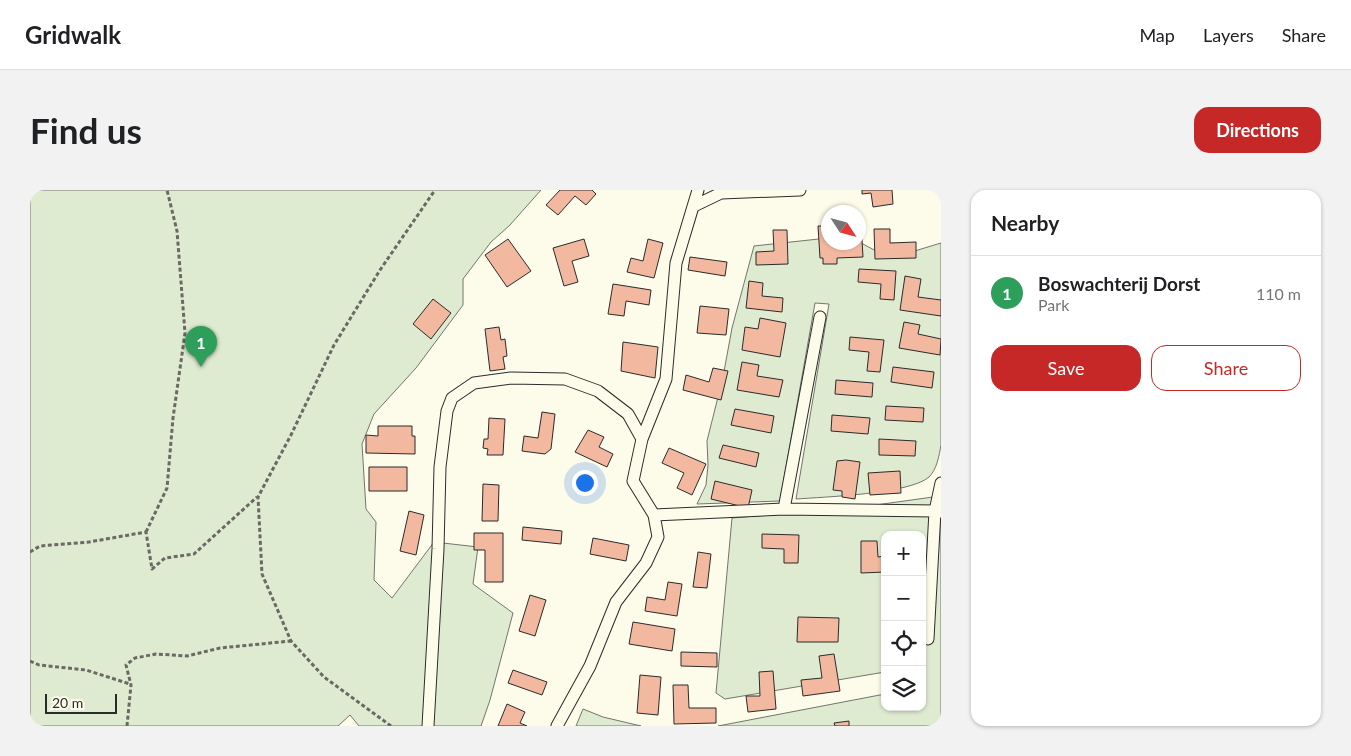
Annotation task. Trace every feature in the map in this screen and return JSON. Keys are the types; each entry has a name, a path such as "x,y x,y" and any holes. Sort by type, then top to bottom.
{"lane":[{"path":"557,726 590,666 616,602 646,562 658,537 654,515 634,482 642,439 666,379 676,264 698,190"},
{"path":"694,206 721,193 800,190"},
{"path":"784,509 820,317"},
{"path":"428,726 438,549 440,467 447,411 452,398 474,383 511,378 565,379 598,391 628,414 642,439"},
{"path":"928,639 941,483"},
{"path":"654,515 784,509 938,511"}],"path":[{"path":"166,190 177,231 185,333 173,418 167,488 146,532 152,569 165,558 194,554 258,497 334,345 380,270 435,190"},
{"path":"258,497 262,574 291,640 324,677 391,726"},
{"path":"30,552 40,546 89,542 146,532"},
{"path":"127,726 131,685 126,665 135,658 156,654 187,656 220,648 291,640"},
{"path":"30,661 38,665 86,670 131,685"}],"green space":[{"path":"30,190 541,190 510,225 491,242 463,279 463,305 416,368 374,414 362,444 366,509 376,522 374,580 392,598 434,542 478,547 473,584 513,613 490,700 481,726 359,726 350,715 338,726 30,726"},
{"path":"821,239 821,250 866,250 866,246 878,252 908,253 941,243 941,445 934,470 929,477 919,483 886,491 796,499 829,304 815,303 780,501 697,504 706,485 708,465 707,441 723,377 732,328 754,246"},
{"path":"941,491 941,726 718,726 881,695 881,711 926,711 926,531 881,531 881,673 725,699 716,693 732,518 854,508 933,497"},
{"path":"583,709 603,717 641,726 576,726"}],"building":[{"path":"560,190 592,190 596,194 586,205 575,196 558,215 546,205"},
{"path":"862,190 892,190 893,204 873,207 871,193 862,194"},
{"path":"818,226 821,226 821,250 863,250 863,257 837,258 837,264 823,264 823,258 820,258"},
{"path":"874,229 890,229 890,243 916,242 916,258 875,259"},
{"path":"773,230 787,230 788,264 756,265 756,252 774,251"},
{"path":"508,239 531,271 507,287 485,255"},
{"path":"584,239 589,256 572,261 578,282 564,286 553,248"},
{"path":"648,239 663,243 654,278 627,272 631,258 643,261"},
{"path":"690,257 727,262 725,276 688,270"},
{"path":"859,269 896,271 894,300 880,299 881,284 858,282"},
{"path":"905,276 921,279 918,297 941,300 941,316 900,310"},
{"path":"749,281 763,283 762,296 783,298 782,312 746,308"},
{"path":"613,284 651,290 649,305 626,301 624,316 608,314"},
{"path":"433,299 451,313 431,339 413,324"},
{"path":"700,306 729,309 726,335 697,333"},
{"path":"760,318 786,323 780,357 742,350 745,327 758,329"},
{"path":"904,322 920,325 918,334 941,339 940,355 899,348"},
{"path":"499,327 501,340 505,339 507,356 503,357 505,369 490,371 485,329"},
{"path":"850,337 884,340 880,372 867,371 869,352 849,350"},
{"path":"623,342 658,347 655,378 621,371"},
{"path":"742,362 759,365 757,376 783,380 779,397 737,390"},
{"path":"893,367 934,372 932,388 891,382"},
{"path":"713,368 728,371 721,400 683,390 686,375 709,382"},
{"path":"836,380 873,383 872,397 835,394"},
{"path":"886,406 924,408 923,422 885,420"},
{"path":"735,409 774,416 771,433 731,425"},
{"path":"542,412 555,414 551,449 545,454 522,451 524,436 538,438"},
{"path":"832,415 870,418 868,434 831,431"},
{"path":"489,418 505,419 503,455 487,455 488,449 483,448 484,439 488,439"},
{"path":"378,426 412,426 412,436 415,436 415,454 366,453 366,435 378,436"},
{"path":"588,430 604,437 599,447 613,454 607,467 575,452"},
{"path":"879,439 916,441 915,456 879,455"},
{"path":"723,445 759,453 756,467 719,458"},
{"path":"669,448 706,464 692,495 677,488 684,473 662,463"},
{"path":"837,461 860,462 855,499 842,497 842,491 833,490"},
{"path":"369,467 407,467 407,491 369,491"},
{"path":"900,471 901,493 870,495 868,473"},
{"path":"715,481 752,490 748,508 711,499"},
{"path":"483,484 499,485 498,521 482,521"},
{"path":"409,511 424,515 416,555 400,551"},
{"path":"523,527 562,531 561,544 522,540"},
{"path":"474,533 503,533 503,582 485,582 485,550 474,550"},
{"path":"762,534 799,535 798,563 784,563 784,549 762,548"},
{"path":"593,538 629,545 626,561 590,554"},
{"path":"861,541 877,541 878,557 881,557 881,572 861,573"},
{"path":"698,552 711,554 707,588 693,587"},
{"path":"668,582 682,584 677,616 645,611 647,597 665,600"},
{"path":"530,595 546,600 535,636 519,631"},
{"path":"798,617 839,618 838,642 797,642"},
{"path":"633,622 675,629 672,651 629,644"},
{"path":"681,652 717,653 717,667 681,666"},
{"path":"834,654 840,691 803,696 801,680 822,678 819,656"},
{"path":"513,670 547,682 542,695 508,683"},
{"path":"773,671 776,709 748,712 746,696 760,696 759,672"},
{"path":"640,675 661,677 658,715 637,713"},
{"path":"673,685 688,685 689,708 716,708 716,723 674,724"},
{"path":"507,704 525,712 520,723 527,726 498,726"},
{"path":"849,721 849,726 835,726 834,723"}],"place":[{"name":"Boswachterij Dorst","path":"201,367"}]}
